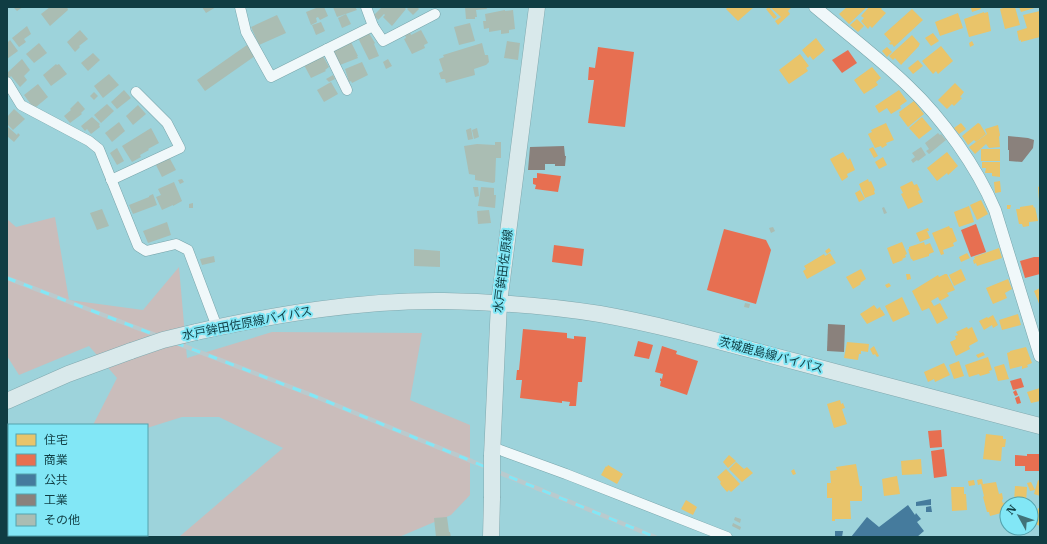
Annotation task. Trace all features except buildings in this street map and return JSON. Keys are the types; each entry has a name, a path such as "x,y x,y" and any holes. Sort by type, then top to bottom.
{"main road":[{"name":"水戸鉾田佐原線","path":"491,537 492,451 499,303 537,7"},
{"name":"水戸鉾田佐原線バイパス","path":"7,402 68,374 163,340 276,315 322,308 390,303 442,301 499,303"},
{"name":"茨城鹿島線バイパス","path":"499,303 598,314 704,336 1040,426"}],"street":[{"path":"240,7 246,32 270,77 374,26"},
{"path":"366,7 374,26 383,41 435,14"},
{"path":"815,7 893,71 910,87 929,108 969,160 989,194 995,210 1040,356"},
{"path":"327,49 347,90"},
{"path":"7,82 22,105 89,141 99,149 138,246 146,251 176,244 188,250 217,327"},
{"path":"111,180 180,148 167,123 136,92"},
{"path":"492,451 566,474 727,537"}],"shaded area":[{"path":"55,217 69,300 143,310 179,267 187,358 272,332 422,333 410,400 470,425 470,495 451,515 399,537 179,537 283,448 219,417 182,417 148,428 148,424 94,424 117,378 89,346 19,375 7,356 7,219 16,227"},
{"path":"7,430 8,536 58,537 7,537"}],"railway":[{"path":"7,278 314,396 655,537"}]}
